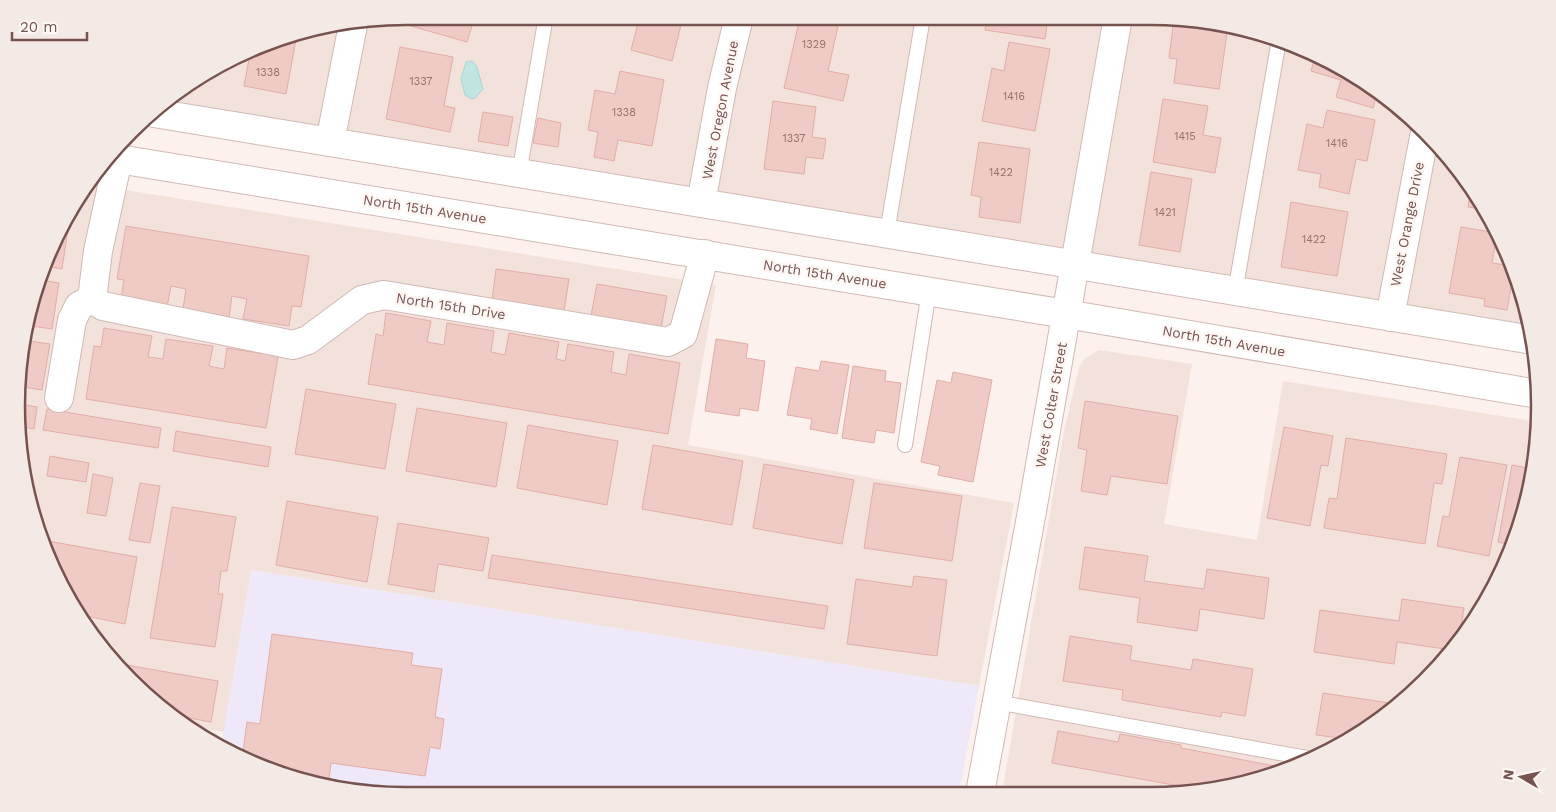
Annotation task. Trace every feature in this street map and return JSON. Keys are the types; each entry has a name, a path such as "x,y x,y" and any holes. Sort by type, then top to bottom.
{"street":[{"name":"West Oregon Avenue","path":"701,203 722,88 738,25"},
{"name":"West Colter Street","path":"981,787 1117,25"},
{"path":"330,142 352,29"},
{"path":"162,114 887,233 1074,266 1525,339"},
{"name":"West Orange Drive","path":"1390,317 1423,141"},
{"name":"North 15th Avenue","path":"117,158 929,291 1530,393"},
{"path":"59,398 72,320 79,306 92,300 98,251 114,162"},
{"name":"North 15th Drive","path":"92,300 103,306 293,345 308,340 362,300 384,295 668,342 683,334 705,254"}],"lane":[{"path":"519,174 544,25"},
{"path":"887,233 922,25"},
{"path":"1235,292 1278,47"},
{"path":"905,446 929,291"},
{"path":"996,702 1299,757"}],"shaded area":[{"path":"1150,25 1200,28 1249,38 1319,64 1362,89 1401,120 1452,174 1480,216 1502,260 1523,326 173,105 215,76 260,54 284,45 332,32 381,26"},
{"path":"96,185 716,285 688,445 1014,503 979,686 251,570 224,732 203,728 174,708 137,675 104,638 89,618 64,575 45,528 32,480 28,456 25,406 28,356 32,332 45,284 54,260 76,215"},
{"path":"1099,350 1192,364 1164,524 1257,540 1283,381 1530,421 1524,480 1511,528 1492,575 1467,618 1419,675 1382,708 1362,723 1319,748 1272,767 1224,780 1175,786 1003,787 1064,431 1079,368 1084,359"},
{"path":"251,570 979,686 960,787 381,786 356,784 307,774 260,758 222,740"}],"water":[{"path":"472,61 477,67 483,89 475,98 471,99 465,95 461,79 466,62"}],"building":[{"path":"411,25 472,25 467,42"},
{"path":"638,25 681,25 672,61 631,50"},
{"path":"798,25 838,25 828,71 849,75 843,101 784,88"},
{"path":"986,25 1047,25 1045,39 985,30"},
{"path":"1173,26 1227,33 1219,89 1174,83 1177,59 1169,58"},
{"path":"296,41 286,94 244,86 249,59"},
{"path":"1009,42 1050,49 1035,131 982,121 992,68 1004,71"},
{"path":"400,47 453,57 444,106 455,108 450,132 386,119"},
{"path":"1314,62 1362,89 1376,99 1373,108 1336,97 1341,80 1311,71"},
{"path":"620,71 664,80 652,146 618,140 614,161 594,157 598,132 588,130 595,90 615,94"},
{"path":"1163,99 1208,106 1203,135 1221,138 1215,173 1153,162"},
{"path":"773,101 816,107 812,137 826,139 823,159 806,157 804,174 764,169"},
{"path":"1327,110 1375,120 1367,161 1356,159 1349,194 1319,187 1321,174 1298,170 1307,124 1323,128"},
{"path":"483,112 513,117 508,146 478,141"},
{"path":"538,118 561,123 558,147 533,143"},
{"path":"979,142 1030,149 1020,223 979,217 981,197 971,195"},
{"path":"1151,172 1192,179 1180,252 1139,245"},
{"path":"1469,198 1475,208 1468,207"},
{"path":"1291,202 1348,212 1337,276 1281,267"},
{"path":"126,226 309,256 301,307 292,306 289,326 243,319 247,299 232,296 229,317 183,309 186,289 171,286 167,307 121,299 124,280 117,279"},
{"path":"1461,227 1489,232 1495,244 1492,263 1504,265 1511,285 1507,310 1484,306 1485,299 1449,293"},
{"path":"68,230 62,269 51,267"},
{"path":"496,269 569,279 564,311 492,300"},
{"path":"46,281 59,283 52,329 33,326"},
{"path":"597,284 667,296 661,328 591,316"},
{"path":"386,313 431,321 427,342 444,345 447,323 494,331 491,352 505,355 509,333 559,342 556,359 565,361 568,344 614,352 611,372 626,375 629,354 680,363 668,434 368,384 376,334 383,336"},
{"path":"104,328 152,336 148,357 163,359 166,339 213,346 209,366 224,369 227,348 278,356 266,428 86,399 94,346 101,347"},
{"path":"716,339 748,344 746,358 765,361 758,411 740,408 739,416 705,411"},
{"path":"30,341 50,344 42,390 26,387"},
{"path":"821,361 849,365 837,434 810,429 812,419 787,415 796,367 819,371"},
{"path":"853,366 886,371 885,381 901,383 894,433 876,430 874,443 842,438"},
{"path":"953,372 992,380 973,482 938,475 940,466 921,462 937,380 951,383"},
{"path":"306,389 396,404 385,469 295,454"},
{"path":"1085,401 1178,416 1167,484 1111,476 1107,495 1081,491 1087,450 1078,448"},
{"path":"25,405 37,407 34,429 26,427"},
{"path":"417,408 507,423 496,487 406,471"},
{"path":"47,409 161,428 158,448 43,430"},
{"path":"528,425 618,441 607,505 517,488"},
{"path":"1284,427 1333,436 1328,466 1321,465 1310,526 1267,518"},
{"path":"176,431 271,447 268,467 173,451"},
{"path":"1346,438 1447,454 1442,484 1434,483 1425,544 1324,528 1329,498 1337,499"},
{"path":"653,445 743,461 732,525 642,509"},
{"path":"50,456 89,463 86,482 47,476"},
{"path":"1460,457 1507,465 1489,556 1437,546 1443,516 1449,517"},
{"path":"764,464 854,480 842,544 753,528"},
{"path":"1512,465 1526,468 1518,505 1505,544 1498,542"},
{"path":"93,474 113,478 106,516 87,513"},
{"path":"140,483 160,486 150,543 129,540"},
{"path":"874,483 962,496 952,561 864,548"},
{"path":"287,501 378,517 367,582 276,565"},
{"path":"172,507 236,517 227,571 221,571 218,594 223,594 215,647 150,638"},
{"path":"398,523 489,538 483,571 438,564 434,592 388,584"},
{"path":"50,541 137,557 125,624 88,616 64,575"},
{"path":"1085,547 1148,556 1144,581 1204,589 1207,569 1269,578 1264,619 1200,609 1197,631 1137,622 1140,598 1079,589"},
{"path":"492,555 828,606 824,629 488,578"},
{"path":"914,576 947,580 937,656 847,644 856,579 912,587"},
{"path":"1402,599 1464,608 1461,626 1443,649 1397,642 1394,664 1314,652 1320,610 1399,621"},
{"path":"272,634 413,653 411,665 442,669 435,717 444,719 440,749 430,747 425,776 331,763 329,779 284,767 243,751 247,722 260,724"},
{"path":"1070,636 1132,646 1130,660 1191,670 1193,659 1253,669 1245,716 1222,712 1221,717 1122,700 1123,690 1063,681"},
{"path":"128,665 218,681 211,722 187,718 155,692"},
{"path":"1323,693 1388,703 1362,723 1337,738 1316,735"},
{"path":"1058,731 1118,742 1120,734 1181,745 1181,748 1275,766 1224,780 1178,786 1052,763"}]}
